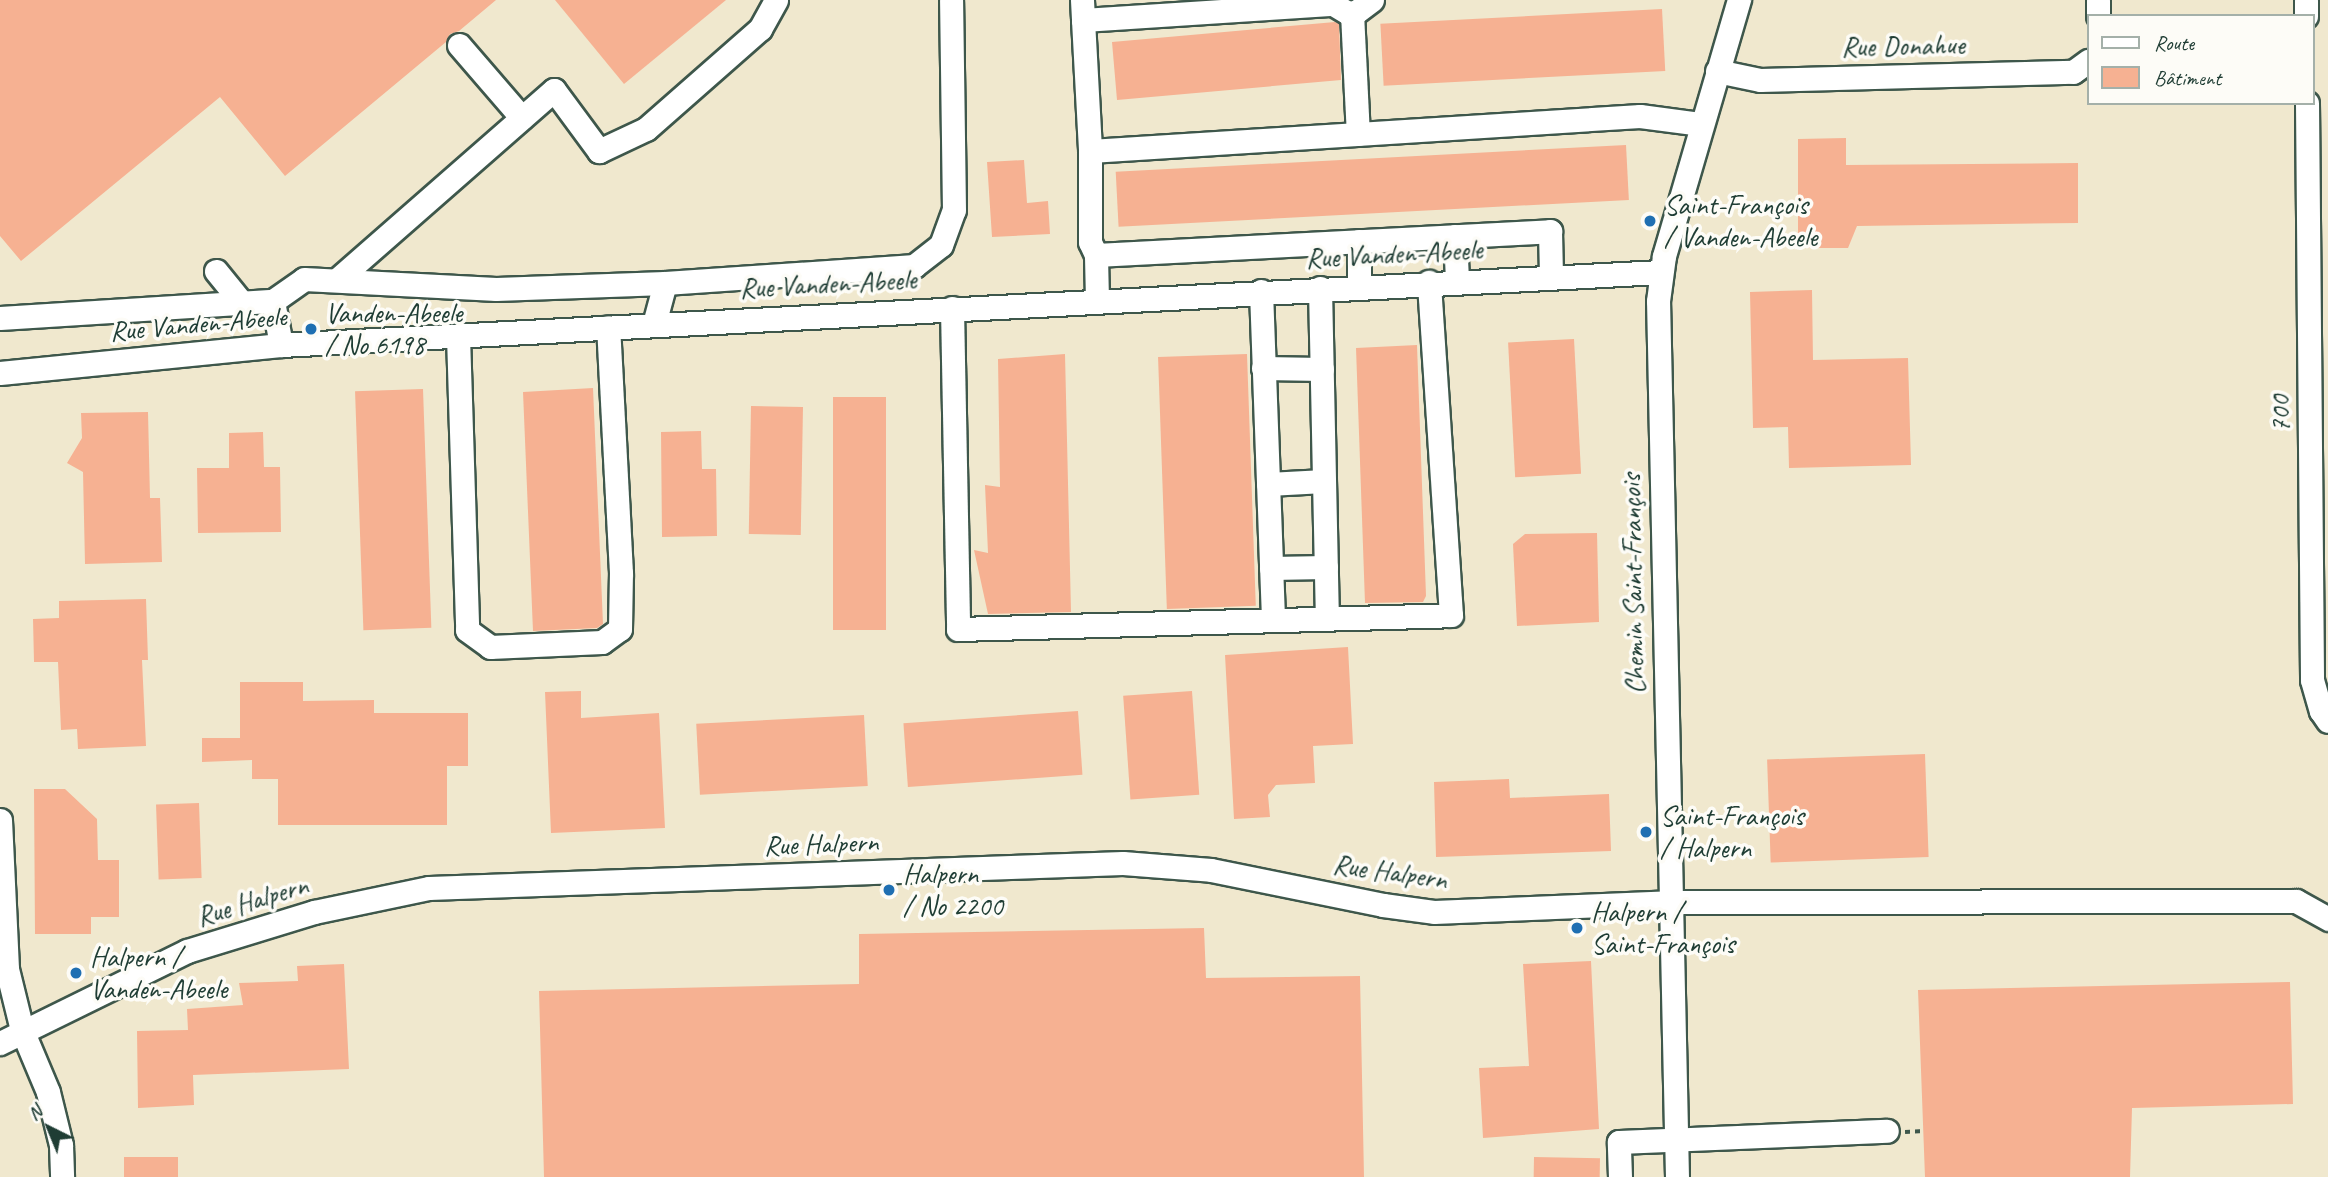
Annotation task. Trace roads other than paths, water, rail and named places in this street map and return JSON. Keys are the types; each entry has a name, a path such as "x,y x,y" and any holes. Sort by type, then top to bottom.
{"street":[{"path":"338,279 554,90 599,151 646,129 760,29 776,0"},
{"path":"0,318 273,300 304,279 338,279 407,287 496,289 665,284 914,266 941,246 954,210 951,0"},
{"path":"1097,300 1096,255 1090,242 1090,151 1082,10 1333,4 1340,11 1352,12 1372,0"},
{"name":"Chemin Saint-François","path":"1677,1177 1657,336 1661,272 1701,124 1739,0"},
{"path":"1352,12 1358,134"},
{"path":"459,45 522,118"},
{"name":"Rue Donahue","path":"1717,71 1760,80 2073,72 2086,62"},
{"name":"700","path":"2307,105 2312,680 2321,711 2328,721"},
{"path":"1090,151 1640,116 1701,124"},
{"path":"1096,255 1550,230 1551,275"},
{"path":"1455,236 1457,280"},
{"path":"1359,241 1359,286"},
{"path":"216,271 241,303"},
{"name":"Rue Vanden-Abeele","path":"0,373 281,345 1551,275 1661,272"},
{"path":"952,307 958,629 1451,615 1429,282"},
{"path":"654,324 665,284"},
{"path":"1320,288 1327,618"},
{"path":"1261,291 1273,620"},
{"path":"273,300 281,345"},
{"path":"458,336 467,630 490,647 602,642 620,629 621,573 608,327"},
{"path":"1263,368 1322,369"},
{"path":"1268,484 1324,481"},
{"path":"1270,568 1326,567"},
{"path":"0,820 7,969 22,1030 48,1092 61,1145 62,1177"},
{"name":"Rue Halpern","path":"0,1042 187,951 314,912 429,887 1123,863 1211,870 1383,905 1434,912 1669,902 2297,901 2328,919"},
{"path":"1620,1177 1619,1142 1895,1131"}],"place":[{"name":"Saint-François / Vanden-Abeele","path":"1650,221"},
{"name":"Vanden-Abeele / No 6198","path":"311,329"},
{"name":"Saint-François / Halpern","path":"1646,832"},
{"name":"Halpern / No 2200","path":"889,890"},
{"name":"Halpern / Saint-François","path":"1577,928"},
{"name":"Halpern / Vanden-Abeele","path":"76,973"}]}
